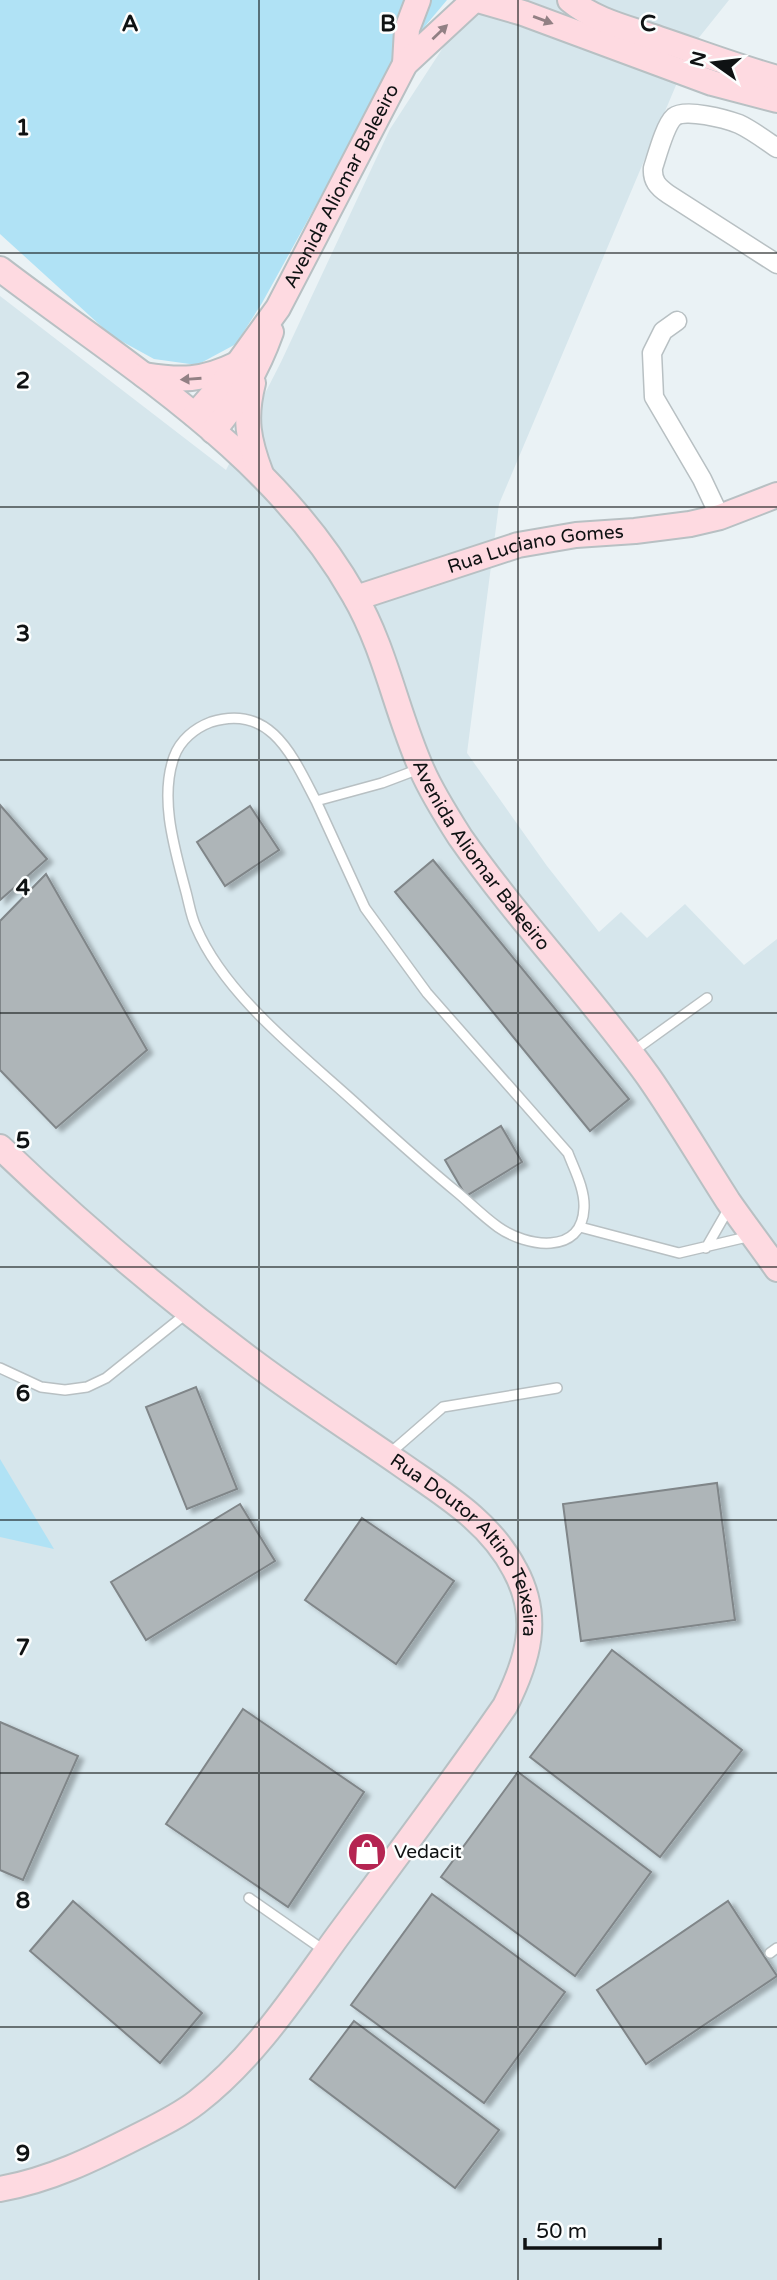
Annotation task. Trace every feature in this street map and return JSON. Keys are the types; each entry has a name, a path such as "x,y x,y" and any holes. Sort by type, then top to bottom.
{"main road":[{"name":"Avenida Aliomar Baleeiro","path":"405,64 407,29 418,0"},
{"name":"Avenida Aliomar Baleeiro","path":"476,0 405,64 246,368 212,397 204,423 262,476 321,542 356,598 385,662 421,768 438,802 461,837 630,1053 777,1269"},
{"path":"476,0 523,13 712,83 777,100"},
{"path":"570,0 591,14 619,26 730,65 777,78"},
{"path":"0,269 204,423"},
{"path":"143,375 194,379 246,368 247,420 251,444 262,476"},
{"name":"Rua Luciano Gomes","path":"356,598 518,545 576,535 690,524 770,503"},
{"name":"Rua Doutor Altino Teixeira","path":"0,1147 127,1264 256,1364 464,1509 496,1540 516,1570 528,1602 530,1637 521,1674 505,1706 252,2050 197,2102 170,2120 89,2161 51,2176 0,2189"}],"street":[{"path":"777,148 738,124 686,112 679,113 671,120 652,176 668,194 777,264"},
{"path":"677,321 663,331 652,353 654,397 702,479 720,517"}],"lane":[{"path":"227,717 251,719 270,729 294,758 316,801 365,908 427,993 568,1153 579,1180 584,1207 580,1227 569,1240 552,1244 526,1240 499,1228 400,1144 272,1026 222,975 195,927 179,863 170,818 169,780 174,755 187,736 202,725 227,717"},
{"path":"316,801 382,783 421,768"},
{"path":"630,1053 707,998"},
{"path":"706,1248 731,1205"},
{"path":"580,1227 679,1253 754,1235"},
{"path":"0,1368 41,1387 65,1390 87,1387 106,1378 189,1311"},
{"path":"387,1455 443,1407 557,1388"},
{"path":"249,1898 326,1952"}],"shaded area":[{"path":"0,0 447,0 426,25 374,100 262,303 236,344 197,365 154,359 112,336 0,234"},
{"path":"474,0 729,0 693,45 499,504 467,753 547,866 599,932 621,912 647,938 685,904 744,965 777,939 777,2280 0,2280 0,296 226,470 281,362 390,129"},
{"path":"0,1459 54,1549 0,1537"}],"building":[{"path":"0,805 47,859 0,900"},
{"path":"250,806 279,850 225,886 197,842"},
{"path":"433,860 629,1099 590,1131 395,892"},
{"path":"46,874 147,1050 56,1128 0,1070 0,921"},
{"path":"501,1126 522,1162 466,1196 445,1160"},
{"path":"196,1387 237,1489 187,1509 146,1407"},
{"path":"717,1483 735,1620 581,1641 563,1504"},
{"path":"240,1504 275,1561 146,1640 111,1582"},
{"path":"362,1518 454,1581 396,1664 305,1600"},
{"path":"612,1650 742,1750 660,1857 530,1757"},
{"path":"243,1709 364,1792 288,1907 166,1824"},
{"path":"0,1722 78,1756 23,1880 0,1870"},
{"path":"518,1772 651,1872 575,1976 441,1877"},
{"path":"432,1894 565,1992 484,2103 351,2005"},
{"path":"73,1901 202,2013 160,2063 30,1951"},
{"path":"728,1901 777,1976 646,2064 597,1990"},
{"path":"354,2021 499,2130 455,2188 310,2079"}],"place":[{"name":"Vedacit","path":"367,1852"}]}
